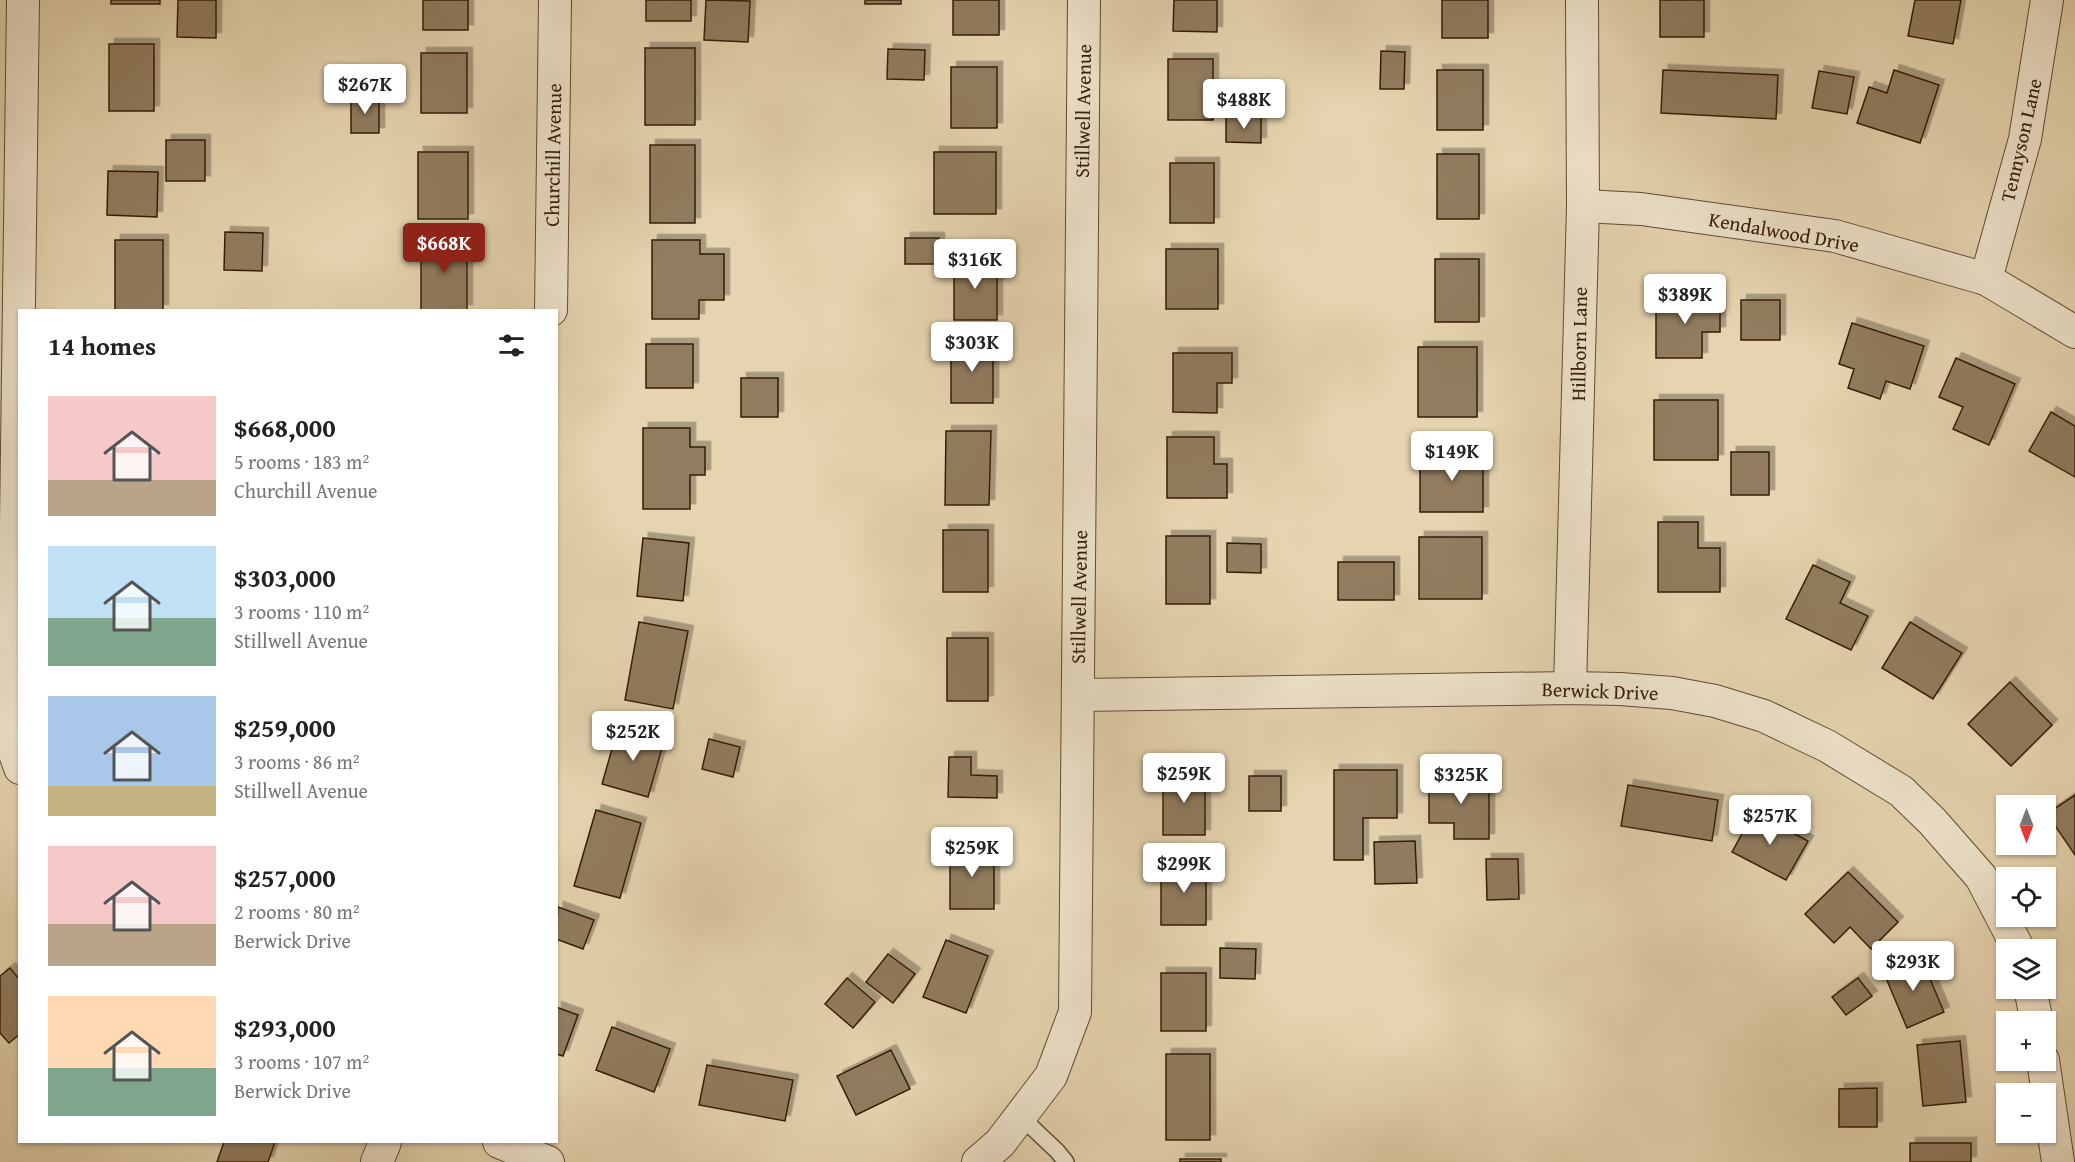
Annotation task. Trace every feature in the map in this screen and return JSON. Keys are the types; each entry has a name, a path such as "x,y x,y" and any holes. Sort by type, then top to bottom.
{"street":[{"path":"18,309 23,0"},
{"name":"Churchill Avenue","path":"551,309 555,0"},
{"name":"Stillwell Avenue","path":"978,1162 1000,1143 1051,1076 1075,1012 1084,0"},
{"name":"Hillborn Lane","path":"1570,688 1583,206 1582,0"},
{"name":"Tennyson Lane","path":"1986,279 2025,139 2047,0"},
{"name":"Kendalwood Drive","path":"1583,206 1641,209 1835,236 1986,279 2075,332"},
{"path":"18,340 12,748 18,763"},
{"name":"Berwick Drive","path":"1078,695 1570,688 1661,692 1715,701 1764,716 1827,746 1901,791 1932,821 1981,877 2013,939"},
{"path":"2045,1071 2058,1162"},
{"path":"377,1162 386,1143"},
{"path":"501,1143 548,1162"}],"lane":[{"path":"1020,1116 1066,1162"}],"building":[{"path":"111,0 160,0 160,4 111,4"},
{"path":"178,0 216,0 216,38 177,37"},
{"path":"423,0 468,0 468,30 423,30"},
{"path":"646,0 691,0 691,21 646,21"},
{"path":"706,0 750,1 748,42 704,40"},
{"path":"865,0 901,0 901,4 865,4"},
{"path":"953,0 999,0 999,35 953,35"},
{"path":"1174,0 1217,0 1217,32 1173,31"},
{"path":"1442,0 1488,0 1488,38 1442,38"},
{"path":"1660,0 1704,0 1704,37 1660,37"},
{"path":"1915,0 1961,0 1953,44 1908,36"},
{"path":"109,44 154,44 154,111 109,111"},
{"path":"645,48 695,48 695,125 645,125"},
{"path":"888,49 925,50 924,80 887,79"},
{"path":"1381,51 1405,52 1404,89 1380,89"},
{"path":"421,53 467,53 467,113 421,113"},
{"path":"1168,59 1213,59 1213,120 1168,120"},
{"path":"951,67 997,67 997,128 951,128"},
{"path":"1437,70 1483,70 1483,130 1437,130"},
{"path":"1663,70 1778,75 1776,119 1661,113"},
{"path":"1894,70 1939,85 1920,143 1857,123 1869,87 1887,93"},
{"path":"1819,71 1854,77 1847,114 1812,108"},
{"path":"351,97 379,97 379,133 351,133"},
{"path":"1226,117 1261,117 1261,143 1226,142"},
{"path":"166,140 205,140 205,181 166,181"},
{"path":"650,145 695,145 695,223 650,223"},
{"path":"418,152 468,152 468,219 418,219"},
{"path":"934,152 996,152 996,214 934,214"},
{"path":"1437,154 1479,154 1479,219 1437,219"},
{"path":"1170,163 1214,163 1214,223 1170,223"},
{"path":"108,171 158,172 157,217 107,215"},
{"path":"225,232 263,233 262,271 224,270"},
{"path":"905,238 939,238 939,264 905,264"},
{"path":"421,239 467,239 467,309 421,309"},
{"path":"115,240 163,240 163,309 115,309"},
{"path":"652,240 700,240 700,254 724,254 724,300 699,300 699,319 652,319"},
{"path":"1166,249 1218,249 1218,309 1166,309"},
{"path":"1435,259 1479,259 1479,322 1435,322"},
{"path":"954,260 997,260 997,320 954,320"},
{"path":"1656,297 1720,297 1720,332 1702,332 1702,358 1656,358"},
{"path":"1741,300 1780,300 1780,340 1741,340"},
{"path":"1852,323 1924,346 1910,389 1886,381 1880,399 1848,388 1854,369 1839,364"},
{"path":"951,342 993,342 993,403 951,403"},
{"path":"646,344 693,344 693,388 646,388"},
{"path":"1418,347 1477,347 1477,417 1418,417"},
{"path":"1173,353 1232,353 1232,383 1217,383 1217,413 1173,412"},
{"path":"1956,358 2015,384 1989,445 1953,429 1963,407 1939,397"},
{"path":"741,378 778,378 778,417 741,417"},
{"path":"1654,400 1718,400 1718,460 1654,460"},
{"path":"2051,412 2075,426 2075,477 2029,451"},
{"path":"643,428 690,428 690,447 705,447 705,475 690,475 690,509 643,509"},
{"path":"946,431 991,431 989,505 945,505"},
{"path":"1167,437 1214,437 1214,464 1227,464 1227,498 1167,498"},
{"path":"1420,452 1483,452 1483,512 1420,512"},
{"path":"1731,452 1769,452 1769,495 1731,495"},
{"path":"1658,522 1698,522 1698,548 1720,548 1720,592 1658,592"},
{"path":"943,530 988,530 988,592 943,592"},
{"path":"1166,536 1210,536 1210,604 1166,604"},
{"path":"1419,537 1482,537 1482,599 1419,599"},
{"path":"643,538 689,543 683,601 637,596"},
{"path":"1227,543 1261,544 1261,573 1227,572"},
{"path":"1338,562 1394,562 1394,600 1338,600"},
{"path":"1813,565 1850,582 1840,603 1868,616 1851,650 1786,619"},
{"path":"639,622 688,631 673,709 625,700"},
{"path":"1910,622 1962,653 1933,699 1882,668"},
{"path":"947,638 988,638 988,701 947,701"},
{"path":"2010,682 2052,725 2011,766 1968,724"},
{"path":"618,728 664,741 648,797 602,784"},
{"path":"709,739 740,747 733,777 702,769"},
{"path":"949,757 971,757 971,775 997,776 997,798 948,797"},
{"path":"1334,770 1397,770 1397,818 1363,818 1363,860 1334,860"},
{"path":"1163,773 1205,773 1205,835 1163,835"},
{"path":"1249,776 1281,776 1281,811 1249,811"},
{"path":"1429,776 1489,776 1489,839 1454,839 1454,823 1429,823"},
{"path":"1628,785 1718,800 1712,841 1621,826"},
{"path":"2075,795 2075,855 2056,827 2056,808"},
{"path":"596,810 641,823 620,898 574,886"},
{"path":"1754,812 1808,841 1786,880 1732,852"},
{"path":"1415,841 1417,883 1375,884 1374,842"},
{"path":"950,846 994,846 994,909 950,909"},
{"path":"1486,859 1518,859 1519,899 1487,900"},
{"path":"1161,864 1206,864 1206,925 1161,925"},
{"path":"1848,872 1898,922 1871,949 1850,927 1834,943 1805,914"},
{"path":"558,907 594,920 583,949 558,940"},
{"path":"946,940 988,956 966,1013 923,997"},
{"path":"1220,948 1256,949 1255,979 1220,978"},
{"path":"888,954 915,974 893,1003 866,982"},
{"path":"1920,955 1944,1012 1907,1028 1883,971"},
{"path":"10,968 18,978 18,1036 9,1043 0,1033 0,976"},
{"path":"1161,973 1206,973 1206,1031 1161,1031"},
{"path":"847,978 875,1002 853,1028 825,1004"},
{"path":"1858,978 1872,996 1846,1015 1832,997"},
{"path":"558,1008 578,1015 563,1056 558,1055"},
{"path":"612,1027 670,1049 654,1092 596,1070"},
{"path":"1960,1041 1966,1102 1923,1106 1917,1045"},
{"path":"891,1050 910,1089 856,1115 837,1076"},
{"path":"1166,1054 1210,1054 1210,1140 1166,1140"},
{"path":"707,1065 793,1080 785,1121 699,1105"},
{"path":"1877,1088 1877,1127 1839,1127 1839,1089"},
{"path":"224,1143 275,1143 268,1162 217,1162"},
{"path":"1910,1143 1971,1143 1971,1162 1910,1162"},
{"path":"1180,1159 1221,1159 1221,1162 1180,1162"}]}
